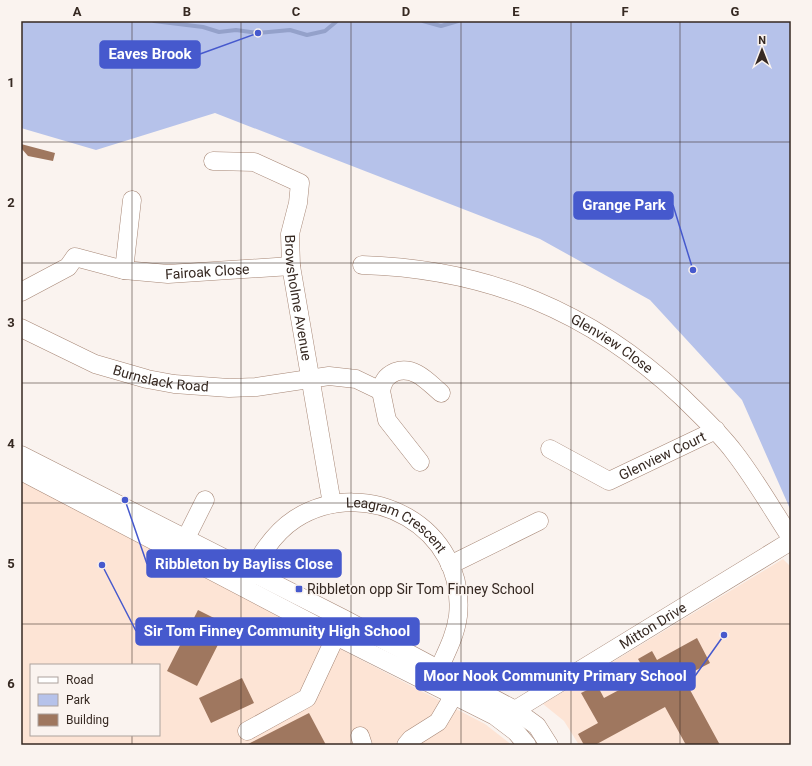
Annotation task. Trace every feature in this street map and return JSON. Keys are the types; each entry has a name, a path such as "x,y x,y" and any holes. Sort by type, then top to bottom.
{"street":[{"name":"Browsholme Avenue","path":"212,161 254,162 300,183 298,203 290,234 291,266 332,504"},
{"path":"124,270 132,200"},
{"name":"Fairoak Close","path":"21,292 68,268 75,257 124,270 168,274 291,266"},
{"name":"Glenview Close","path":"362,265 414,268 447,274 508,290 556,309 602,334 640,360 716,430 734,452 791,538"},
{"name":"Burnslack Road","path":"21,328 95,364 147,379 181,385 228,388 283,384 329,376 356,379 381,391"},
{"path":"420,462 387,420 381,391 383,382 387,377 399,371 405,370 416,373 442,393"},
{"name":"Glenview Court","path":"550,449 609,481 716,430"},
{"path":"21,455 185,540 336,636 436,676 454,695 495,716 511,717"},
{"path":"21,471 247,580 344,619 436,676 511,717 537,726 549,745"},
{"path":"185,540 205,500"},
{"name":"Leagram Crescent","path":"247,580 266,548 284,528 306,513 332,504 370,503 394,510 416,523 436,542 450,565 457,590 458,616 452,641 436,676"},
{"path":"450,565 539,521"},
{"name":"Mitton Drive","path":"511,717 791,541"},
{"path":"247,731 307,698 344,619"},
{"path":"406,745 411,739 438,722 454,695"},
{"path":"511,717 527,745"}],"shaded area":[{"path":"21,478 346,652 485,724 512,745 21,745"},
{"path":"783,559 791,567 791,745 579,745 564,721 543,704"}],"green space":[{"path":"21,21 791,21 791,511 742,400 650,300 540,239 215,113 96,150 21,128"}],"building":[{"path":"21,144 55,153 53,161 28,156 21,148"},
{"path":"198,610 228,625 197,686 167,671"},
{"path":"697,638 710,663 683,677 720,745 686,745 665,707 595,745 584,745 578,734 598,723 581,693 597,685 604,698 647,675 638,659 652,651 657,660"},
{"path":"242,678 254,703 211,723 199,698"},
{"path":"309,713 326,745 246,745"}],"waterway":[{"path":"154,21 203,27 219,32 236,30 258,33 290,30 307,35 325,31 337,21"},
{"path":"423,21 441,26 458,21"}],"place":[{"name":"Eaves Brook","path":"258,33"},
{"name":"Grange Park","path":"693,270"},
{"name":"Ribbleton by Bayliss Close","path":"125,500"},
{"name":"Sir Tom Finney Community High School","path":"102,565"},
{"name":"Ribbleton opp Sir Tom Finney School","path":"299,589"},
{"name":"Moor Nook Community Primary School","path":"724,635"}]}
